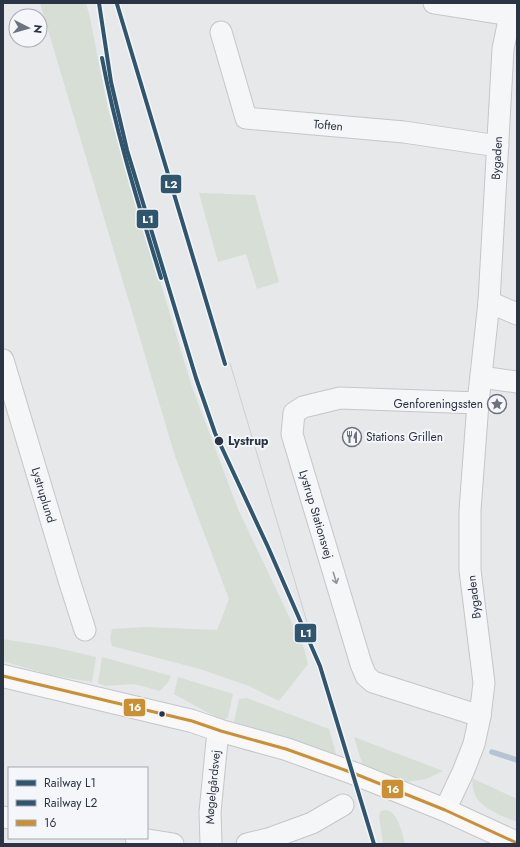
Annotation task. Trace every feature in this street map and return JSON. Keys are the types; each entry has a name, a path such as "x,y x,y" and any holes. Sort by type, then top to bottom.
{"street":[{"name":"Bygaden","path":"434,3 512,9 503,49 489,302 478,403 470,510 470,570 484,683 480,716 474,744 445,810"},
{"name":"Toften","path":"221,32 246,118 404,132 498,146"},
{"path":"489,302 517,314"},
{"name":"Lystruplund","path":"3,360 85,630"},
{"path":"481,377 517,382"},
{"name":"Lystrup Stationsvej","path":"478,403 340,398 303,407 298,410 294,413 292,434 361,664 366,676 373,682 480,716"},
{"path":"3,676 192,721 294,752 353,773 445,810 517,843"},
{"name":"Møgelgårdsvej","path":"211,844 210,812 217,741 221,731"},
{"path":"247,844 268,839 312,823 343,805"},
{"path":"142,839 173,844"}],"shaded area":[{"path":"40,3 86,3 108,109 192,387 238,509 304,648 308,664 279,701 249,686 200,669 112,646 110,638 112,629 145,627 217,630 229,599 175,456 48,30 48,8 41,8"},
{"path":"199,193 255,195 279,282 257,289 246,254 218,262"},
{"path":"3,639 53,647 96,657 92,682 50,675 3,661"},
{"path":"102,657 171,676 160,691 134,684 105,686 98,683"},
{"path":"178,677 233,694 228,717 223,721 174,694"},
{"path":"247,698 329,729 337,757 234,722 239,699"},
{"path":"354,737 443,771 426,779 406,782 363,766"},
{"path":"472,778 517,799 517,822 484,806 475,795"},
{"path":"386,810 391,812 397,819 405,844 383,844 379,815 381,811"}],"waterway":[{"path":"492,752 517,760"}],"tram line":[{"path":"230,363 320,666"}],"rail line":[{"name":"L1","path":"99,3 111,82 127,150 196,378 215,433 268,547 320,666 374,844"},
{"name":"L2","path":"117,4 225,364"},
{"name":"L2","path":"102,58 121,142 161,278"}],"transit line":[{"name":"16","path":"3,676 192,721 221,731 286,749 353,773 445,810 517,843"}],"place":[{"name":"Genforeningssten","path":"497,404"},
{"name":"Stations Grillen","path":"352,437"},
{"name":"Lystrup","path":"219,441"}]}
